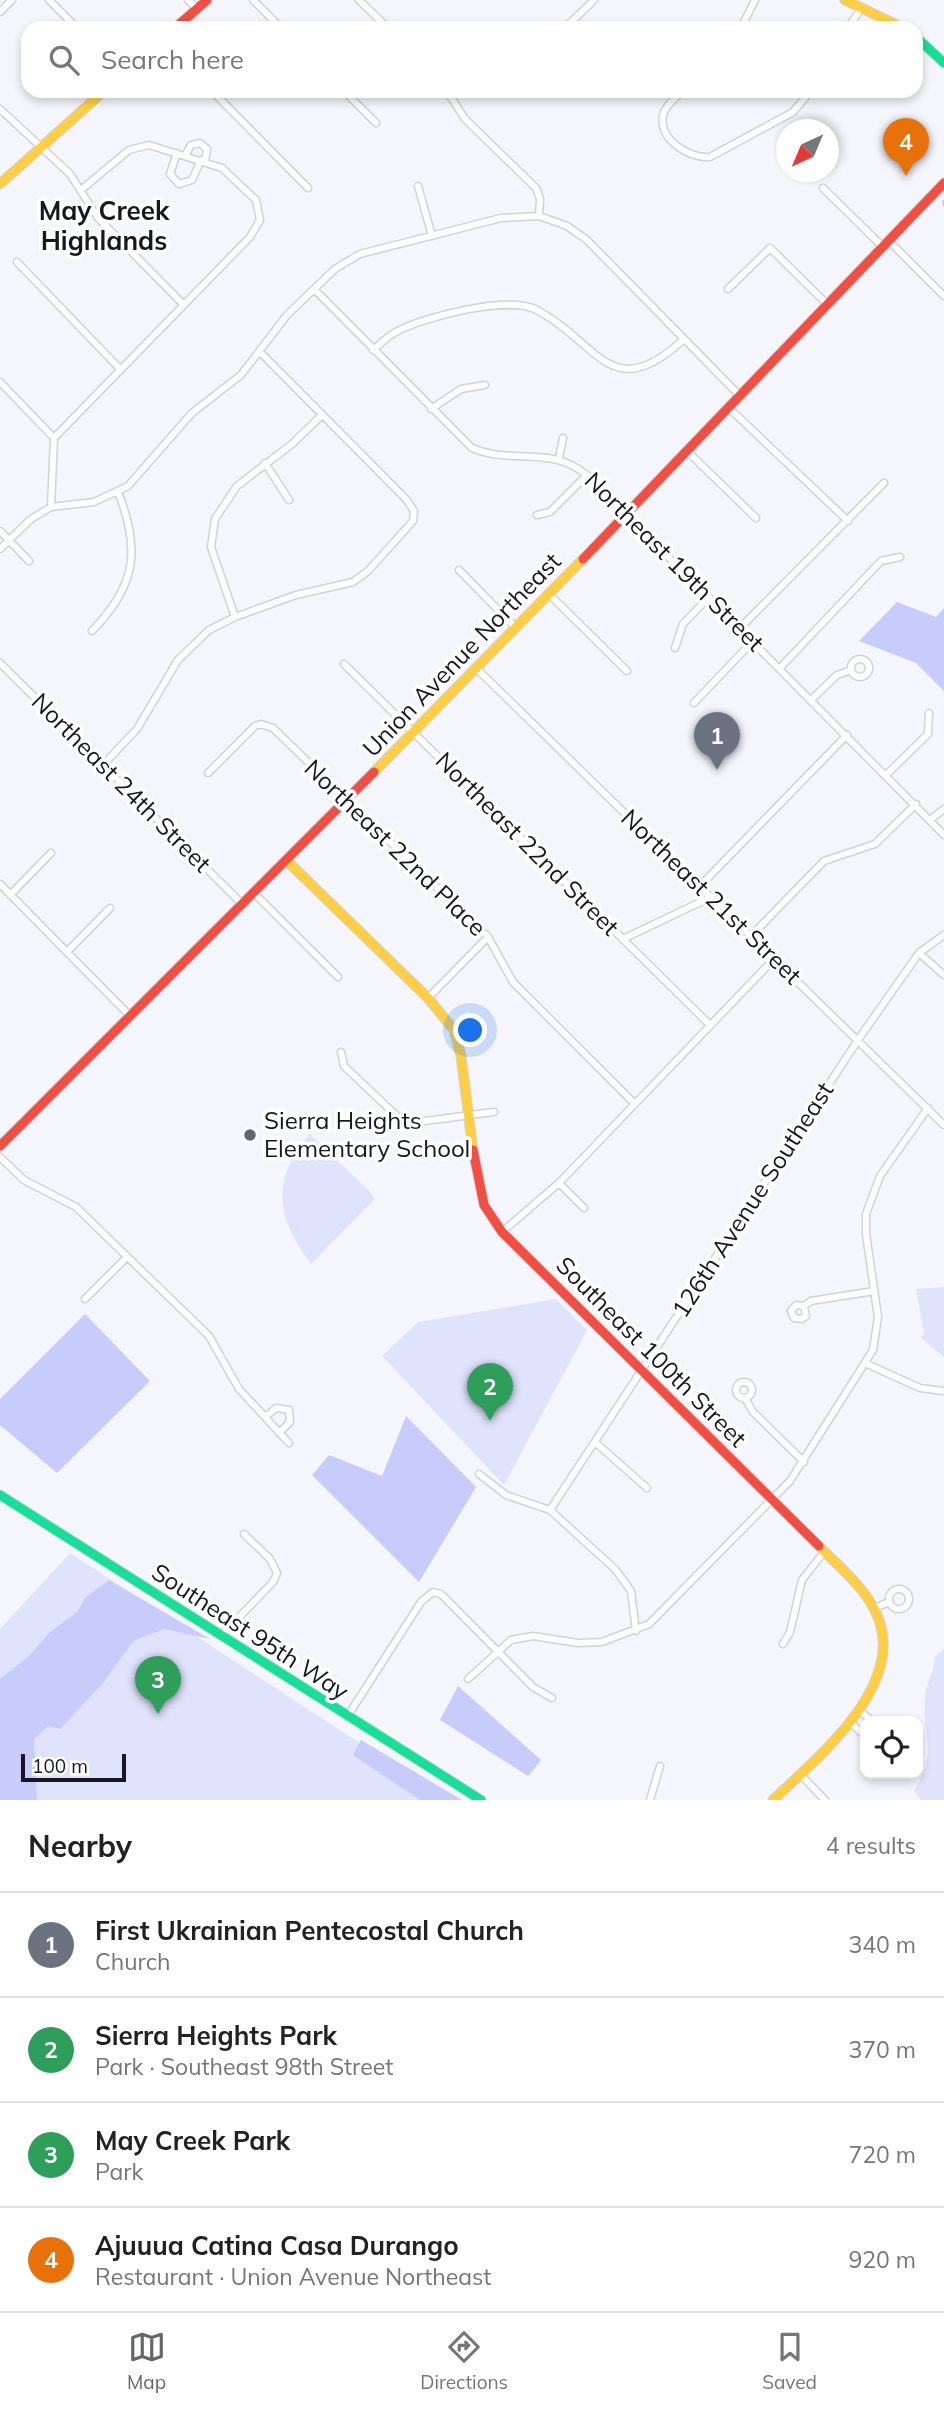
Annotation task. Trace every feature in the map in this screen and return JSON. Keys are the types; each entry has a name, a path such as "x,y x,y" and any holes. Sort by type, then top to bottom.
{"street":[{"path":"0,12 12,0"},
{"path":"49,0 70,21"},
{"path":"188,0 197,9"},
{"path":"183,21 207,0"},
{"path":"253,0 274,21"},
{"path":"359,0 381,21"},
{"path":"572,21 594,0"},
{"path":"744,21 755,0"},
{"path":"845,0 889,21"},
{"path":"853,21 862,7"},
{"path":"923,44 944,63"},
{"path":"0,184 96,98"},
{"path":"219,98 308,188"},
{"path":"351,98 376,123"},
{"path":"452,98 465,119 536,188 540,200 539,215"},
{"path":"675,98 664,113 664,130 671,141 699,158 710,157 779,121 793,112 805,98"},
{"path":"0,109 42,147 81,190 98,218 183,304"},
{"path":"177,153 170,174 179,184 192,180 203,161 206,149 200,143 191,145 185,156"},
{"path":"51,507 54,438 250,237 260,220 256,200 229,173 203,161 149,145 135,147 81,190"},
{"name":"Union Avenue Northeast","path":"0,1146 477,669 944,183"},
{"path":"418,186 432,236"},
{"path":"823,188 944,296"},
{"path":"0,549 31,519 51,507 94,502 118,492 136,478 192,413 241,374 288,315 352,257 501,218 539,215 568,226 587,240 740,397"},
{"path":"729,289 770,248 828,305"},
{"path":"17,261 120,369"},
{"name":"Northeast 19th Street","path":"314,289 463,442 482,452 559,458 587,475 944,835"},
{"path":"373,350 395,332 414,325 511,302 538,310 600,359 626,368 643,368 659,361 684,339"},
{"path":"103,765 137,729 187,649 209,630 235,617 296,595 353,582 410,527 415,516 406,499 260,352"},
{"path":"0,382 54,438"},
{"path":"431,409 461,388 485,385"},
{"path":"729,408 848,521"},
{"path":"235,617 214,559 212,527 227,498 264,463 292,444 322,415"},
{"path":"559,458 563,438"},
{"path":"687,451 756,518"},
{"path":"264,463 289,500"},
{"path":"537,516 550,512 587,475"},
{"path":"740,628 884,483"},
{"path":"92,631 116,606 131,569 132,540 118,492"},
{"path":"0,531 29,561"},
{"path":"780,668 881,561 900,556"},
{"path":"459,570 516,628"},
{"path":"549,594 627,671"},
{"path":"675,648 683,624 709,597"},
{"path":"694,703 753,641"},
{"name":"Northeast 24th Street","path":"0,663 242,904"},
{"name":"Northeast 22nd Street","path":"344,664 710,1025"},
{"name":"Northeast 21st Street","path":"477,669 944,1125"},
{"path":"811,700 837,675 851,670"},
{"path":"887,775 928,734 929,713"},
{"name":"Northeast 22nd Place","path":"208,773 248,731 261,724 273,728 488,937 513,982 634,1103"},
{"path":"700,886 847,735"},
{"path":"751,936 824,861 875,844 916,804"},
{"path":"930,820 944,808"},
{"path":"10,895 51,853"},
{"name":"Southeast 100th Street","path":"286,860 444,1015 459,1042 481,1194 502,1233 858,1585 875,1608"},
{"path":"0,884 130,1016"},
{"path":"253,892 338,977"},
{"path":"623,939 711,897"},
{"path":"67,952 110,908"},
{"name":"126th Avenue Southeast","path":"550,1510 858,1040 919,953 944,936"},
{"path":"428,998 488,937"},
{"path":"919,953 944,975"},
{"path":"502,1233 559,1182 774,959"},
{"path":"341,1052 344,1066 397,1118 417,1122 494,1112"},
{"path":"468,1679 496,1650 519,1637 547,1637 590,1644 636,1631 659,1616 773,1500 804,1462 867,1364 878,1327 865,1224 870,1196 880,1176 928,1108"},
{"path":"0,1157 24,1180 76,1207 214,1341 239,1389 289,1443"},
{"path":"559,1182 584,1208"},
{"path":"85,1299 127,1257"},
{"path":"804,1306 811,1301 874,1291"},
{"path":"867,1364 920,1388 943,1391"},
{"path":"745,1398 753,1412 804,1462"},
{"path":"265,1417 280,1407 289,1410 290,1422 279,1433"},
{"path":"596,1443 647,1488"},
{"path":"479,1474 506,1494 550,1510 626,1581 636,1631"},
{"name":"Southeast 95th Way","path":"0,1495 481,1800"},
{"path":"221,1636 273,1582 276,1568 244,1534"},
{"path":"783,1644 790,1632 803,1580 824,1552"},
{"path":"347,1717 425,1595 433,1592 441,1594 533,1687 552,1698"},
{"path":"773,1800 850,1722 875,1687 884,1656 875,1608 889,1602"},
{"path":"860,1710 867,1716"},
{"path":"850,1722 860,1731"},
{"path":"650,1800 660,1766"},
{"path":"800,1774 825,1800"}],"shaded area":[{"path":"897,602 936,617 944,608 944,691 916,663 859,641"},
{"path":"310,1134 373,1195 374,1200 311,1264 290,1231 282,1199 288,1167"},
{"path":"944,1287 944,1357 921,1338 924,1333 916,1289"},
{"path":"556,1299 587,1330 504,1485 382,1356 418,1322"},
{"path":"85,1314 150,1381 57,1473 0,1425 0,1399"},
{"path":"406,1416 476,1487 419,1582 312,1475 329,1455 382,1476"},
{"path":"70,1553 446,1800 0,1800 0,1629"},
{"path":"109,1580 210,1639 164,1629 133,1641 103,1683 60,1729 48,1726 34,1739 37,1800 0,1800 0,1679 29,1656 50,1632 77,1612 86,1597"},
{"path":"944,1649 944,1800 921,1800 914,1791 923,1779 928,1752 924,1710 934,1658"},
{"path":"458,1686 541,1760 528,1776 440,1720"},
{"path":"361,1740 462,1800 420,1800 353,1755"}],"waterway":[{"path":"943,201 944,206"}],"traffic: fast":[{"path":"923,44 944,63"},
{"path":"0,1495 481,1800"}],"traffic: slow":[{"path":"845,0 888,21"},
{"path":"0,184 96,98"},
{"path":"374,772 583,559"},
{"path":"286,860 428,998 454,1030 461,1056 473,1150"},
{"path":"773,1800 853,1718 869,1693 880,1668 883,1641 877,1615 859,1586 819,1546"}],"traffic: jam":[{"path":"183,21 207,0"},
{"path":"583,559 944,183"},
{"path":"0,1146 374,772"},
{"path":"473,1150 484,1205 502,1232 819,1546"}],"place":[{"name":"Ajuuua Catina Casa Durango","path":"906,176"},
{"name":"First Ukrainian Pentecostal Church","path":"717,770"},
{"name":"Sierra Heights Elementary School","path":"250,1135"},
{"name":"Sierra Heights Park","path":"490,1421"},
{"name":"May Creek Park","path":"158,1714"}],"district":[{"name":"May Creek Highlands","path":"104,226"}]}
